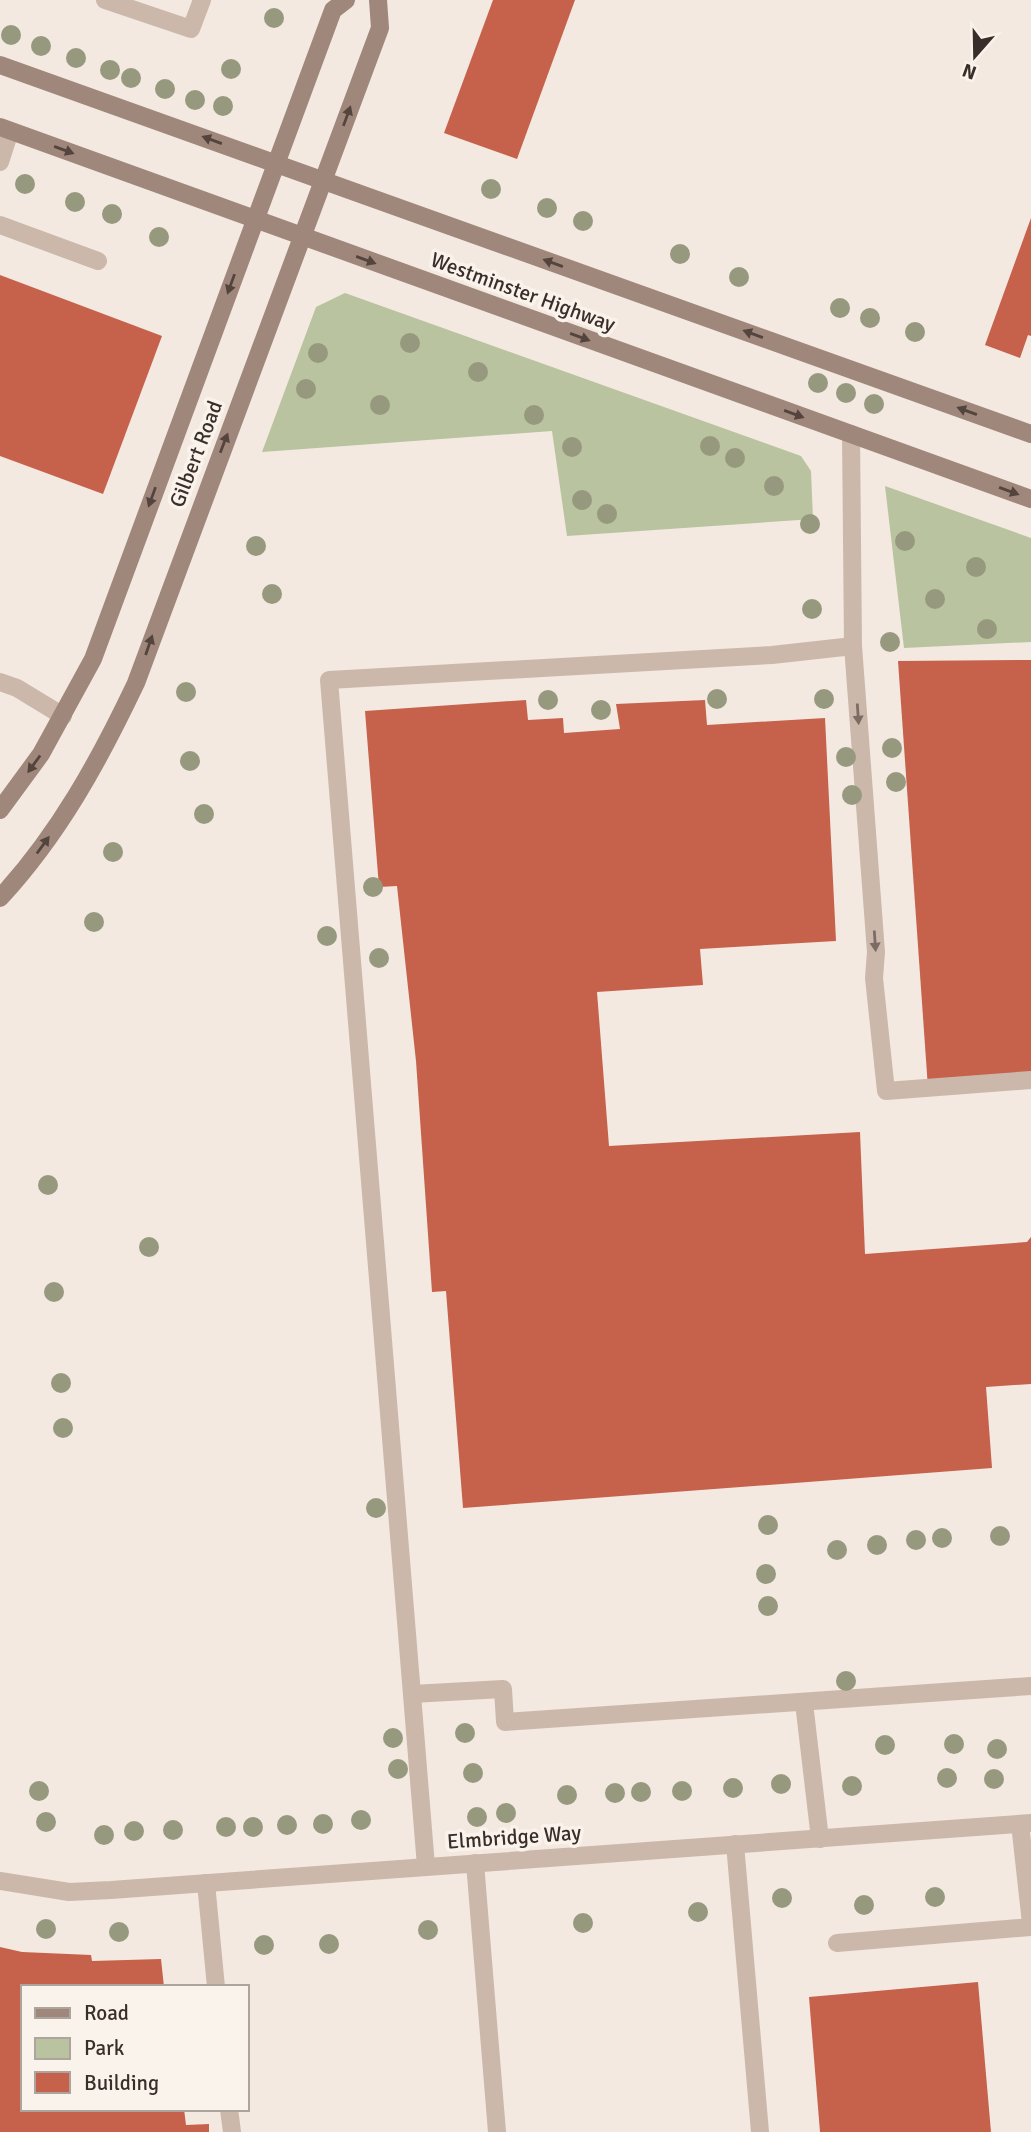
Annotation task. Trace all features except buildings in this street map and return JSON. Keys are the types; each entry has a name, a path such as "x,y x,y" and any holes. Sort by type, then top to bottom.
{"main road":[{"name":"Gilbert Road","path":"0,810 41,754 93,659 333,10 346,0"},
{"name":"Gilbert Road","path":"0,898 25,871 68,810 101,757 136,683 380,28 378,0"},
{"name":"Westminster Highway","path":"0,65 1031,434"},
{"name":"Westminster Highway","path":"5,129 1031,499"}],"street":[{"path":"105,0 191,29 202,0"},
{"path":"0,162 5,129"},
{"path":"0,225 98,261"},
{"path":"851,435 853,646 876,952 874,978 886,1091 1031,1080"},
{"path":"426,1866 330,680 772,655 853,646"},
{"path":"0,682 17,688 63,716"},
{"path":"412,1694 503,1689 505,1722 1031,1686"},
{"path":"804,1703 820,1839"},
{"path":"837,1943 1031,1925 1025,1823"},
{"name":"Elmbridge Way","path":"0,1881 69,1892 1025,1823"},
{"path":"735,1844 760,2132"},
{"path":"475,1863 497,2132"},
{"path":"206,1883 216,1985"},
{"path":"229,2111 232,2132"}],"green space":[{"path":"345,293 801,456 811,471 813,519 567,536 552,431 262,452 316,307"},
{"path":"885,486 1031,538 1031,642 904,648"}]}
